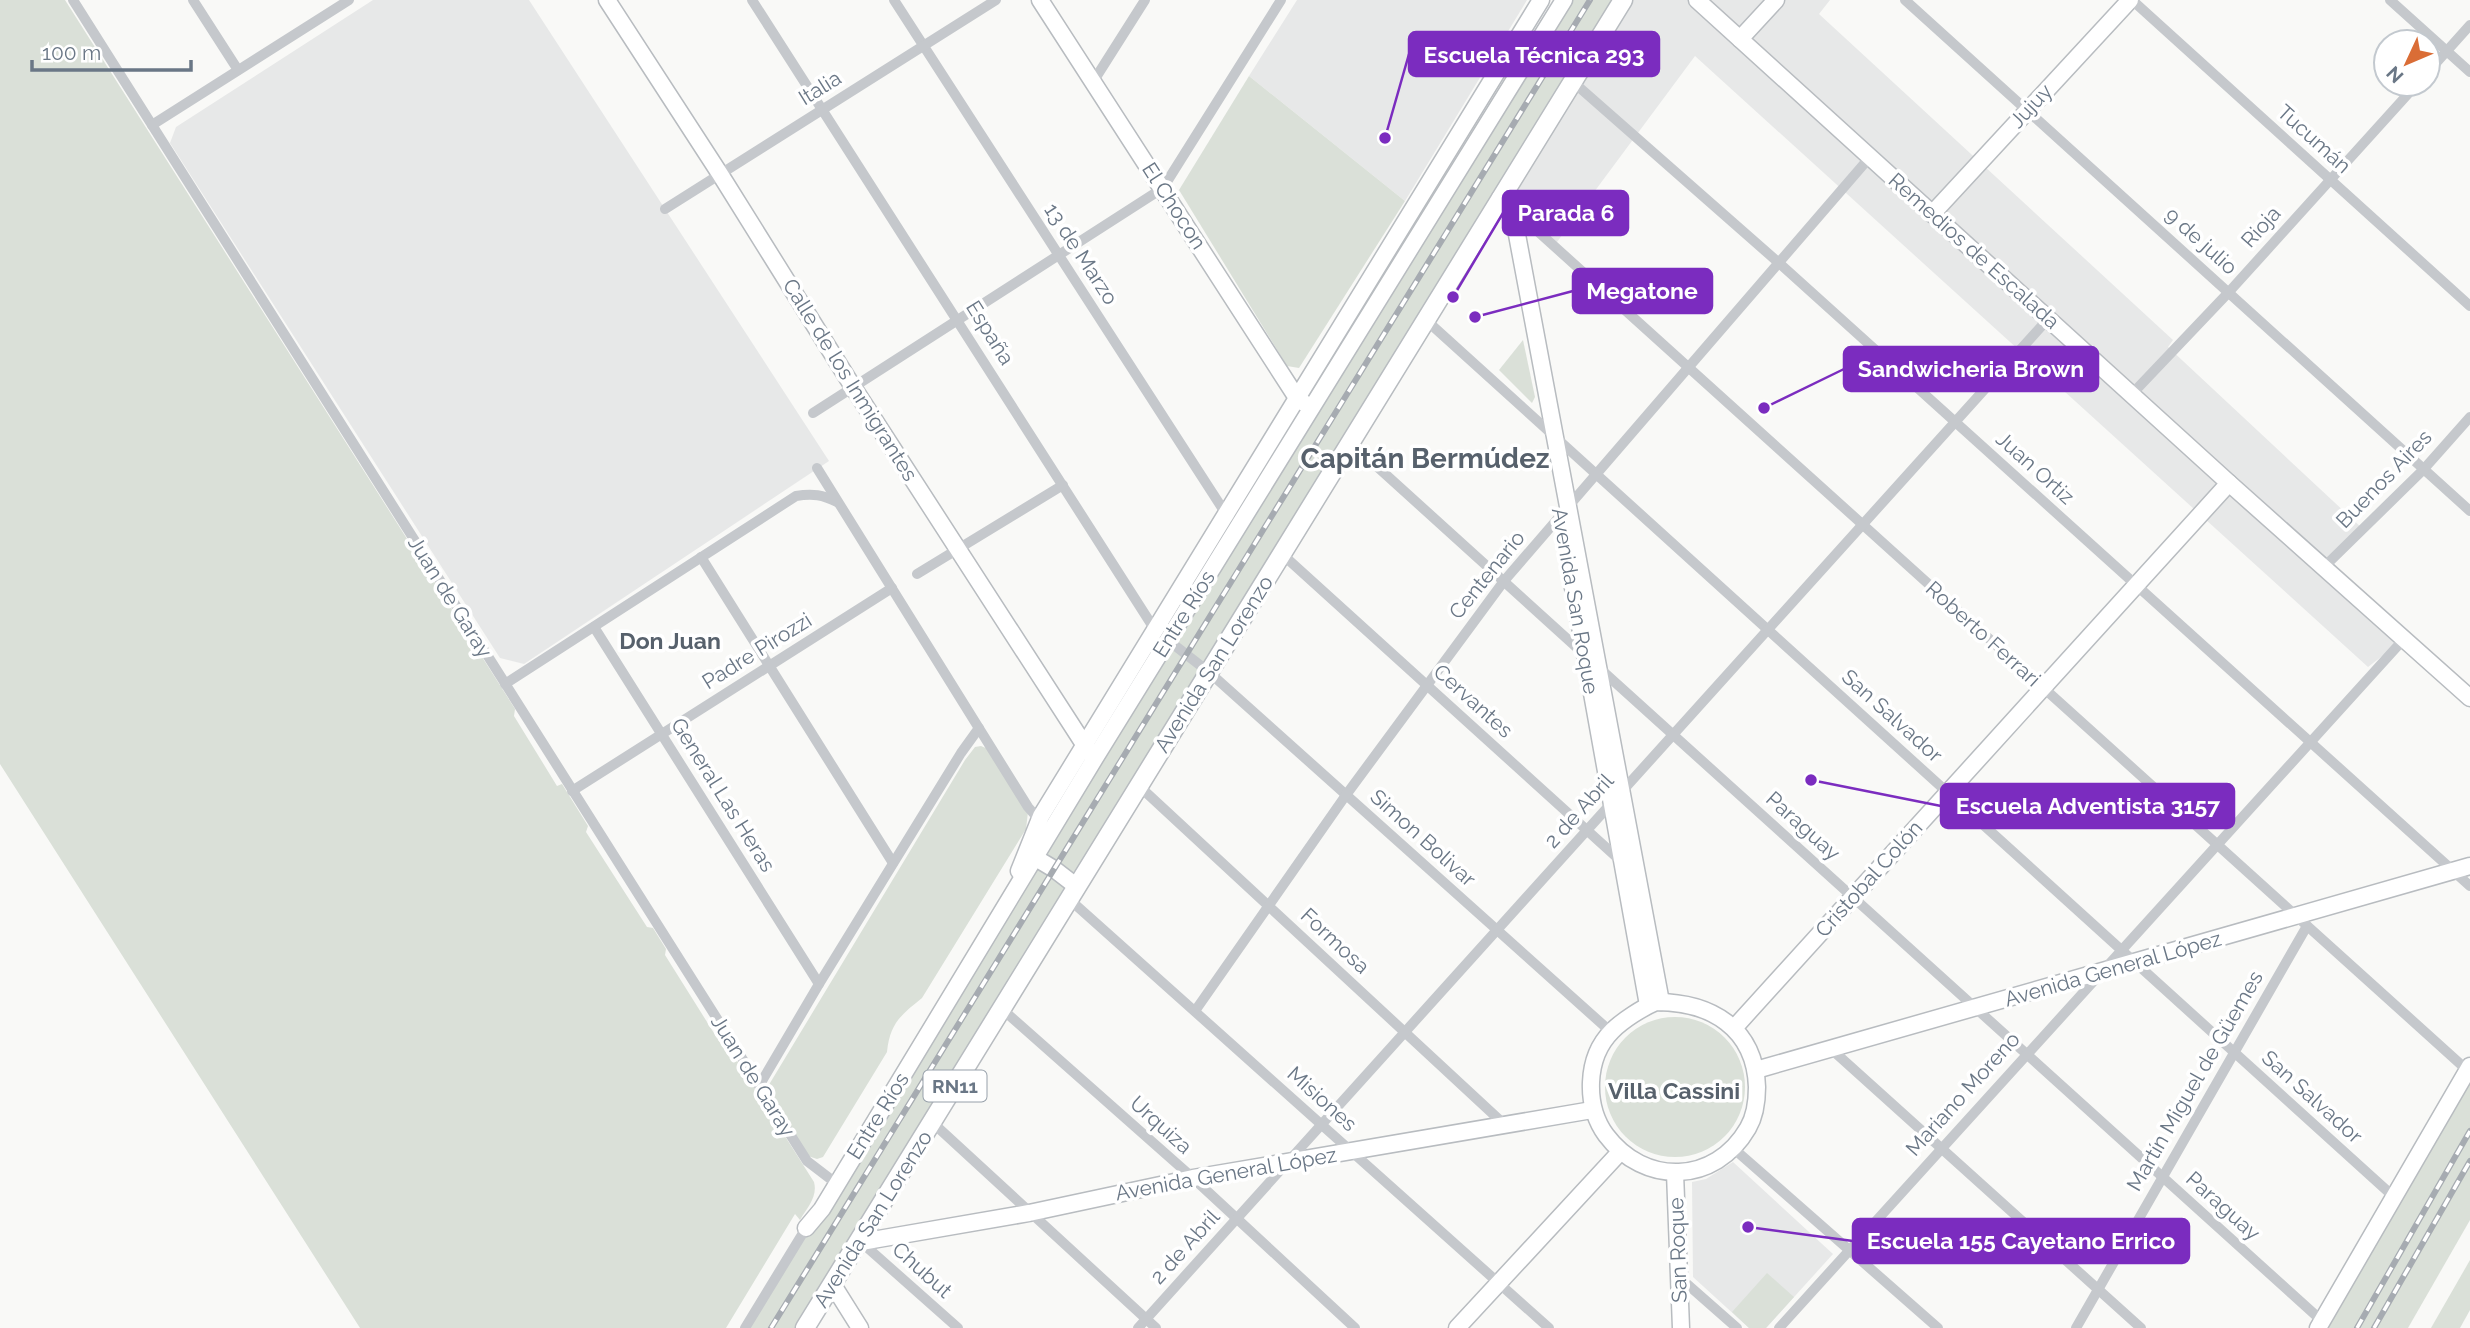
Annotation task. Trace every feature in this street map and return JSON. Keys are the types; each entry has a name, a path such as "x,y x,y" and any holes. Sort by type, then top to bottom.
{"main road":[{"name":"Avenida San Lorenzo","path":"805,1328 1426,320 1506,203 1573,81 1623,0"}],"street":[{"name":"Juan de Garay","path":"73,0 807,1161 833,1182"},
{"path":"193,0 238,70"},
{"name":"Calle de los Inmigrantes","path":"607,0 1083,746 1095,758"},
{"name":"España","path":"752,0 1155,629 1210,673"},
{"name":"13 de Marzo","path":"894,0 1226,514 1241,523"},
{"name":"Italia","path":"665,209 996,0"},
{"name":"El Chocon","path":"1040,0 1297,398 1311,409"},
{"path":"1093,82 1145,0"},
{"path":"813,413 1163,188 1282,0"},
{"name":"Entre Ríos","path":"745,1328 806,1228 816,1217 833,1182 1031,855 1083,746 1541,0"},
{"name":"Entre Ríos","path":"1045,826 1095,758 1564,0"},
{"name":"Remedios de Escalada","path":"1697,0 2229,483 2404,639 2467,689"},
{"path":"1740,39 1776,0"},
{"name":"9 de julio","path":"1905,0 2470,511"},
{"name":"Jujuy","path":"1932,214 2131,0"},
{"name":"Tucumán","path":"2131,0 2470,306"},
{"path":"2390,0 2470,72"},
{"path":"152,125 346,1"},
{"path":"2442,57 2470,25"},
{"name":"Juan Ortiz","path":"1573,81 1779,263 2470,886"},
{"path":"1482,96 1498,107"},
{"name":"Rioja","path":"2131,395 2228,293 2404,98"},
{"name":"Centenario","path":"1195,1011 1346,795 1504,581 1870,157"},
{"name":"Roberto Ferrari","path":"1506,203 2216,844 2469,1068"},
{"name":"Avenida San Roque","path":"1506,203 1565,512 1599,667 1624,864 1655,1003"},
{"path":"1408,218 1423,228"},
{"name":"2 de Abril","path":"1142,1324 2048,319"},
{"name":"San Salvador","path":"1426,320 2394,1197"},
{"name":"Buenos Aires","path":"2324,567 2423,470 2470,417"},
{"name":"Paraguay","path":"1351,443 2162,1176 2320,1324"},
{"path":"817,468 979,728 1045,826"},
{"name":"Cristobal Colón","path":"1735,1027 2229,483"},
{"path":"917,574 1063,485"},
{"path":"505,684 796,496 811,493 840,503"},
{"name":"Avenida San Roque","path":"1565,512 1584,654 1638,877 1655,1003"},
{"name":"Cervantes","path":"1282,554 1638,877"},
{"path":"701,557 893,863"},
{"name":"Padre Pirozzi","path":"572,791 892,588"},
{"name":"General Las Heras","path":"594,627 819,984"},
{"name":"Mariano Moreno","path":"1779,1328 2404,639"},
{"name":"Simon Bolivar","path":"1210,673 1611,1032"},
{"path":"759,1086 961,752 979,728"},
{"name":"Formosa","path":"1138,785 1506,1126"},
{"path":"1031,855 1072,892"},
{"name":"Avenida General López","path":"1756,1070 2101,971 2302,921 2470,866"},
{"name":"Misiones","path":"1072,892 1195,1011 1549,1328"},
{"name":"Martín Miguel de Güemes","path":"2076,1328 2234,1053 2302,921"},
{"path":"1655,1003 1682,1003 1707,1010 1735,1027 1750,1051 1756,1070 1758,1100 1749,1127 1733,1148 1704,1167 1675,1173 1646,1167 1620,1152 1592,1110 1594,1061 1611,1032 1655,1003"},
{"name":"Urquiza","path":"1002,1009 1193,1178 1355,1328"},
{"path":"1830,1048 2141,1328"},
{"path":"2320,1324 2469,1068"},
{"name":"Avenida General López","path":"861,1241 1029,1213 1193,1178 1592,1110"},
{"path":"933,1123 1142,1324 1156,1328"},
{"path":"1733,1148 1938,1328"},
{"path":"1457,1328 1620,1152"},
{"name":"San Roque","path":"1675,1173 1681,1328"},
{"name":"Chubut","path":"861,1241 958,1328"},
{"path":"1679,1277 1737,1328"},
{"path":"833,1285 860,1328"}],"shaded area":[{"path":"0,0 65,0 515,709 514,716 557,786 562,784 588,826 586,832 647,927 653,928 666,949 665,955 729,1057 736,1059 814,1182 814,1193 809,1207 800,1220 795,1214 726,1328 360,1328 0,764"},
{"path":"373,0 529,0 829,461 524,664 500,658 170,143 176,127"},
{"path":"1297,0 1527,0 1405,201 1249,76"},
{"path":"1564,0 1623,0 805,1328 745,1328"},
{"path":"1621,0 1830,0 1819,14 2173,340 2168,347 2363,529 2324,567 2404,639 2368,667 1695,56 1554,246 1500,198"},
{"path":"1249,76 1405,201 1299,368 1287,366 1179,190"},
{"path":"1523,340 1535,397 1532,403 1499,370"},
{"path":"975,747 988,749 1028,812 1026,829 922,998 902,1015 894,1027 887,1052 823,1157 817,1159 808,1156 767,1088 965,760"},
{"path":"1675,1017 1702,1022 1725,1037 1740,1060 1745,1087 1740,1114 1725,1137 1702,1152 1675,1157 1648,1152 1625,1137 1610,1114 1605,1087 1610,1060 1625,1037 1648,1022"},
{"path":"2470,1066 2470,1220 2408,1328 2318,1328"},
{"path":"1733,1162 1833,1254 1766,1328 1749,1328 1693,1277 1692,1182 1706,1179"},
{"path":"2470,1260 2470,1310 2460,1328 2431,1328"},
{"path":"1767,1273 1794,1297 1766,1328 1749,1328 1732,1312"}],"railway":[{"path":"771,1328 1590,0"},
{"path":"2357,1328 2470,1131"},
{"path":"2374,1328 2470,1161"}],"place":[{"name":"Escuela Técnica 293","path":"1385,138"},
{"name":"Parada 6","path":"1453,297"},
{"name":"Megatone","path":"1475,317"},
{"name":"Sandwicheria Brown","path":"1764,408"},
{"name":"Escuela Adventista 3157","path":"1811,780"},
{"name":"Escuela 155 Cayetano Errico","path":"1748,1227"}],"district":[{"name":"Capitán Bermúdez","path":"1425,458"},
{"name":"Don Juan","path":"670,641"},
{"name":"Villa Cassini","path":"1674,1091"}]}
